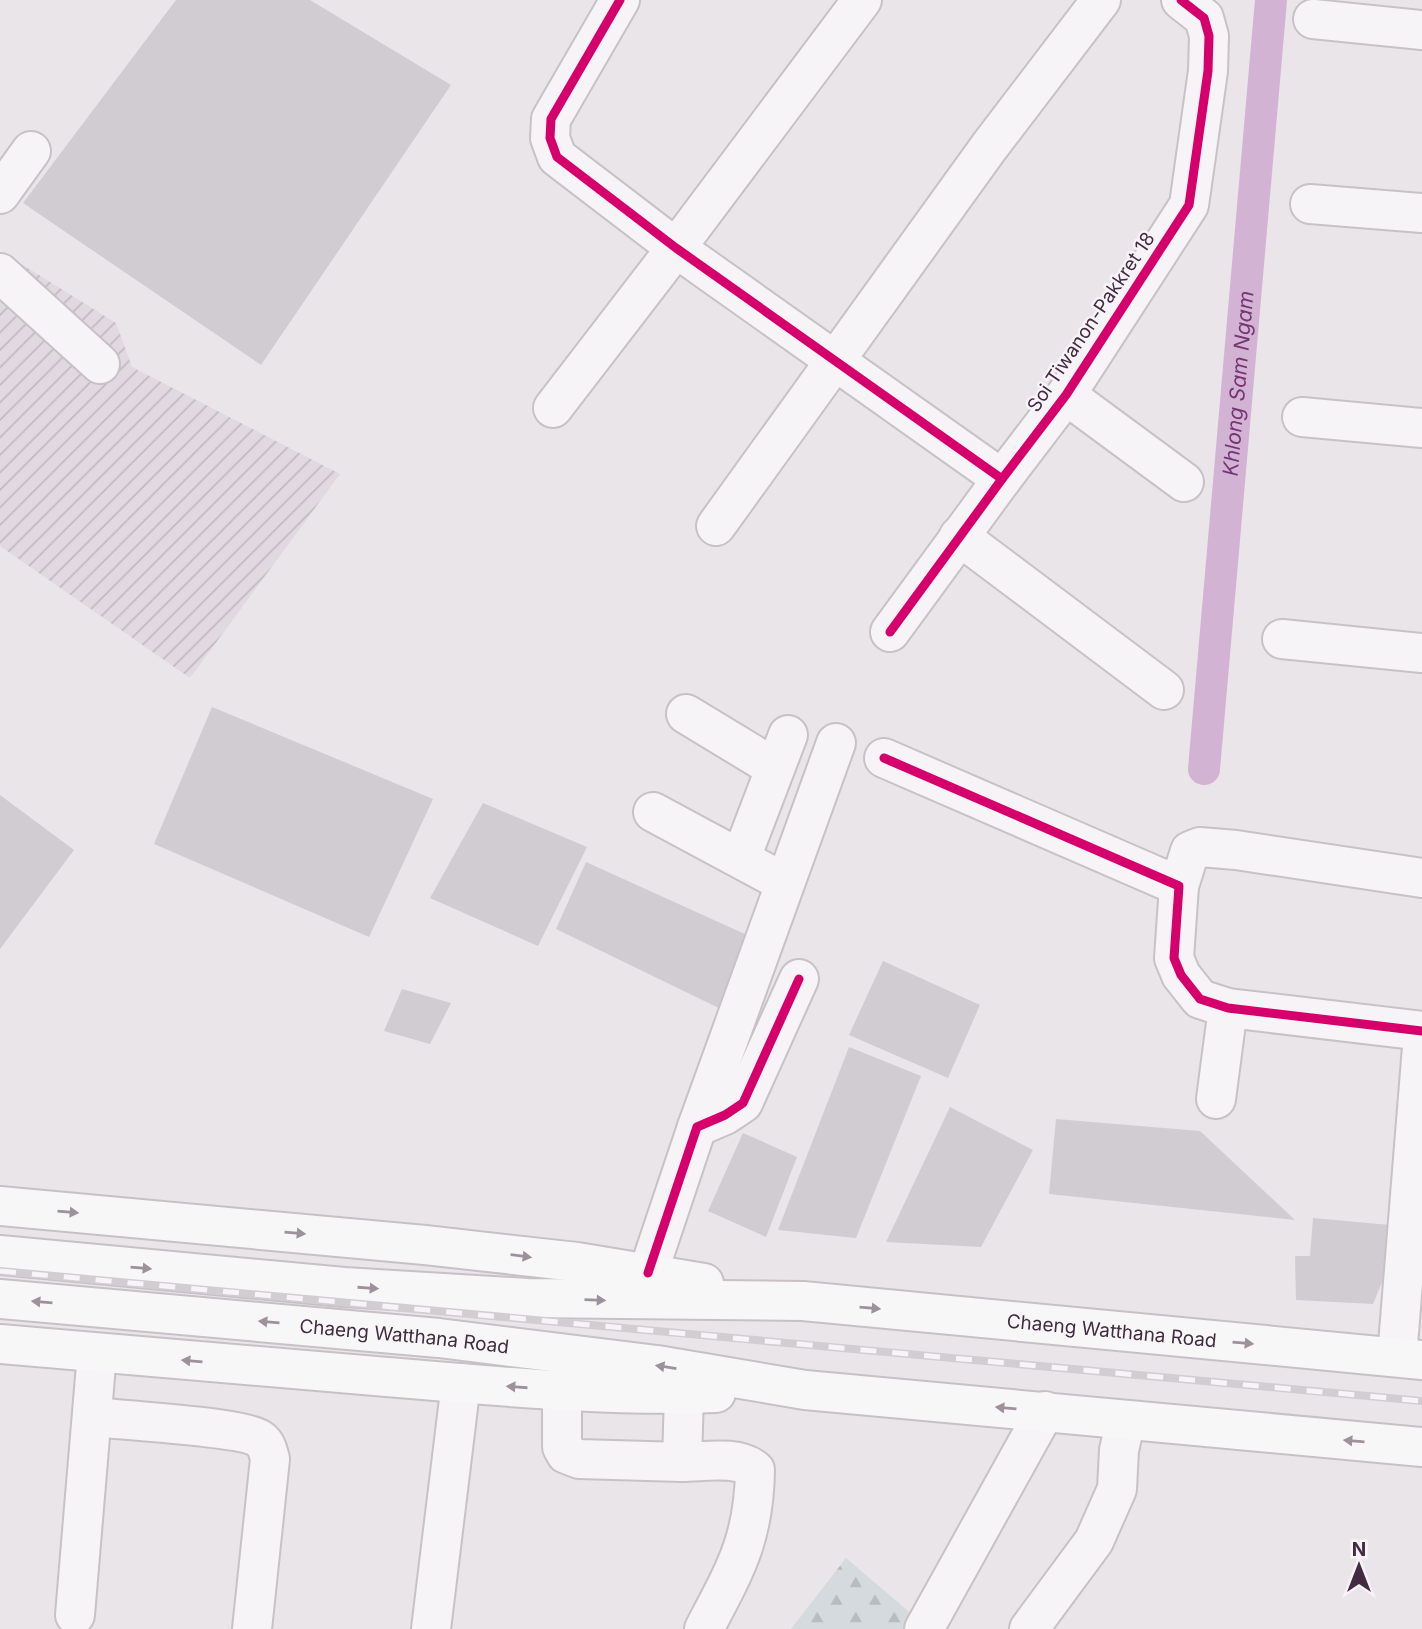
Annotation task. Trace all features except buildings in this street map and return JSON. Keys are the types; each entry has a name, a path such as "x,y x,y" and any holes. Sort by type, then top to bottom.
{"main road":[{"name":"Chaeng Watthana Road","path":"0,1206 425,1245 648,1273 803,1301"},
{"name":"Chaeng Watthana Road","path":"0,1255 344,1287 527,1298 803,1301 1410,1358"},
{"name":"Chaeng Watthana Road","path":"0,1299 439,1338 657,1365 805,1390 1422,1447"},
{"name":"Chaeng Watthana Road","path":"0,1344 562,1390 684,1394 805,1390"}],"street":[{"path":"620,0 551,119 551,146 556,157 676,248 1002,479"},
{"path":"553,408 862,0"},
{"path":"716,526 989,147 1101,0"},
{"name":"Soi Tiwanon-Pakkret 18","path":"890,632 1066,395 1189,205 1208,71 1209,36 1204,18 1181,0"},
{"path":"1313,19 1422,30"},
{"path":"0,194 31,151"},
{"path":"1310,204 1422,213"},
{"path":"0,273 100,364"},
{"path":"1066,395 1184,482"},
{"path":"1302,417 1422,428"},
{"path":"959,536 1164,690"},
{"path":"1282,639 1422,653"},
{"path":"686,714 781,752 741,858"},
{"path":"648,1273 697,1126 836,743"},
{"path":"884,758 1179,886"},
{"path":"653,813 785,883"},
{"path":"1422,877 1236,850 1200,847 1190,850 1179,886 1174,958 1181,975 1200,999 1228,1007 1422,1031"},
{"path":"697,1126 725,1115 743,1103 799,979"},
{"path":"1216,1099 1228,1007"},
{"path":"1410,1358 1422,1047"},
{"path":"75,1615 97,1353"},
{"path":"431,1629 461,1383"},
{"path":"562,1390 562,1447 566,1454 579,1459 736,1462 750,1465 755,1470 750,1530 733,1574 704,1629"},
{"path":"682,1462 684,1394"},
{"path":"924,1629 1045,1412"},
{"path":"93,1417 236,1431 260,1438 267,1447 270,1459 252,1629"},
{"path":"1030,1629 1094,1541 1116,1489 1119,1451 1126,1420"}],"shaded area":[{"path":"5,254 116,323 132,367 340,474 190,678 0,546 0,263"}],"green space":[{"path":"846,1558 921,1622 917,1629 791,1629"}],"waterway":[{"name":"Khlong Sam Ngam","path":"1204,769 1271,0"}],"railway":[{"path":"0,1271 1422,1401"}],"cycle path":[{"path":"620,0 551,119 550,138 557,157 676,248 1002,479"},
{"path":"890,632 1066,395 1189,205 1208,71 1209,36 1204,18 1181,0"},
{"path":"884,758 1179,886 1174,958 1181,975 1200,999 1228,1008 1422,1031"},
{"path":"648,1273 697,1127 725,1115 743,1103 799,979"}]}
